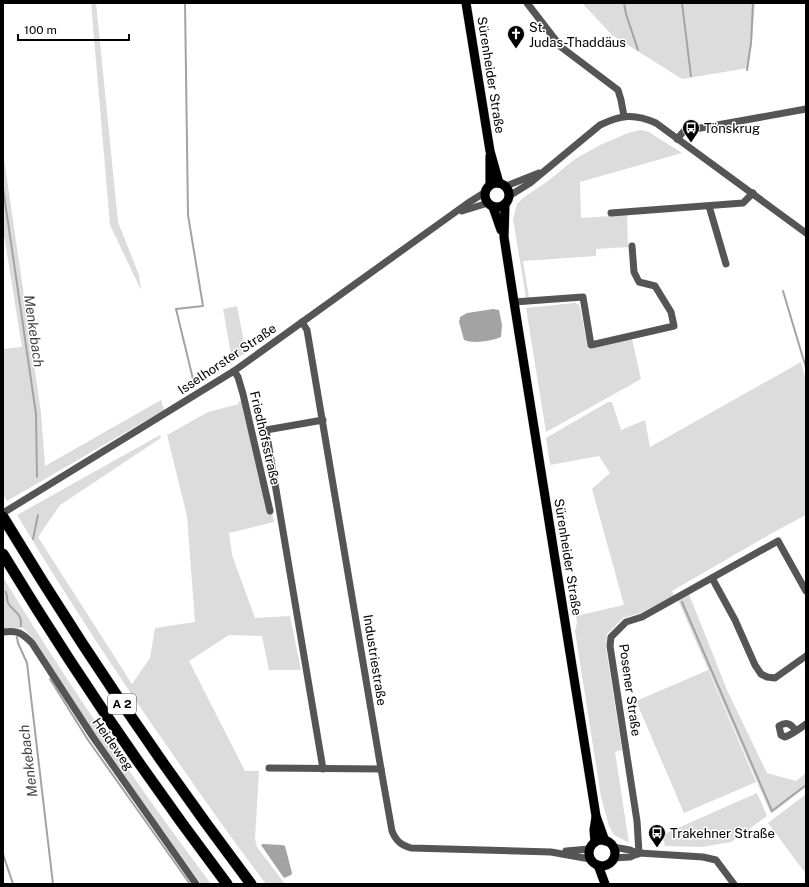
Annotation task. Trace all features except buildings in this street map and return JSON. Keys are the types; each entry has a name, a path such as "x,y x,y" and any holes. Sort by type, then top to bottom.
{"highway":[{"name":"A 2","path":"3,517 47,590 119,698 196,810 251,884"},
{"name":"A 2","path":"3,554 104,712 178,818 227,884"}],"main road":[{"name":"Sürenheider Straße","path":"466,3 490,150 498,184"},
{"path":"498,184 507,200 499,207 490,205 485,199 484,193 486,188 498,184"},
{"name":"Sürenheider Straße","path":"507,200 504,237 596,816 605,841"},
{"name":"Sürenheider Straße","path":"490,205 504,237"},
{"name":"Sürenheider Straße","path":"592,850 596,816"},
{"path":"605,884 592,850 600,840 610,843 613,847 614,855 610,862 608,884"},
{"path":"598,865 602,866 610,862"}],"street":[{"path":"527,3 561,47 618,90 622,100 624,116"},
{"path":"677,139 684,131 806,109"},
{"path":"507,200 530,184 600,125 624,116 635,116 656,123 806,233"},
{"path":"498,184 543,172"},
{"name":"Isselhorster Straße","path":"3,513 234,372 484,193"},
{"path":"611,213 743,203 753,193"},
{"name":"Isselhorster Straße","path":"456,213 490,205"},
{"path":"709,206 726,264"},
{"path":"514,302 583,297 591,345 674,326 672,312 655,286 639,282 634,272 632,246"},
{"name":"Industriestraße","path":"302,322 307,330 381,769 392,831 395,838 402,845 411,848 557,852 592,850"},
{"name":"Friedhofsstraße","path":"234,372 238,377 243,394 270,511"},
{"path":"323,420 266,430 323,768"},
{"name":"Posener Straße","path":"639,854 637,821 610,646 611,637 626,622 642,617 778,541 806,591"},
{"path":"712,578 736,620 760,674 766,677 775,678 806,656"},
{"name":"Heideweg","path":"3,632 14,631 24,635 32,643 93,737 196,884"},
{"path":"796,731 806,724"},
{"path":"269,768 381,769"},
{"path":"613,847 630,850 639,854"},
{"path":"610,862 639,854 704,857 716,860 734,884"}],"shaded area":[{"path":"91,3 96,3 118,222 139,275 141,290 110,225"},
{"path":"582,3 755,3 748,68 682,79 612,35"},
{"path":"641,130 649,132 682,153 580,182 581,218 627,215 628,247 596,249 596,256 523,261 529,297 526,298 513,219 517,204 575,159 602,144 628,133"},
{"path":"3,152 41,412 45,466 161,400 164,410 7,501 3,494 3,349 22,347 3,229"},
{"path":"574,303 578,304 580,307 588,349 632,339 641,379 546,432 526,308"},
{"path":"237,306 246,353 232,360 223,309"},
{"path":"493,309 499,310 502,325 501,337 482,342 464,340 459,322 460,317 467,313"},
{"path":"801,362 806,381 806,515 672,591 674,596 641,613 623,618 607,634 606,648 622,750 615,752 629,843 614,835 609,826 601,797 575,631 577,623 576,616 624,605 592,489 610,473 599,456 550,465 546,438 608,402 612,402 621,430 645,420 650,447"},
{"path":"246,400 274,522 229,533 232,555 255,618 290,616 301,670 269,670 262,636 229,635 189,661 245,771 259,771 255,839 257,847 285,884 266,884 232,838 114,669 17,515 160,435 161,438 60,505 38,537 132,684 150,658 155,628 195,622 187,516 167,435 208,412 239,404 238,402"},
{"path":"3,577 52,656 103,733 211,884 201,884 95,736 36,642 23,628 3,629"},
{"path":"689,594 727,690 767,773 796,781 806,773 806,787 771,814 678,600"},
{"path":"708,670 756,782 684,813 636,701"},
{"path":"757,793 767,816 731,842 702,847 665,846 662,835"},
{"path":"806,794 806,874 768,823"},
{"path":"261,845 285,846 292,873 291,875 284,878"}],"waterway":[{"path":"185,3 188,215 203,306 176,309 193,379"},
{"path":"624,3 626,14 638,50"},
{"path":"682,3 691,76"},
{"path":"747,70 751,43 753,3"},
{"name":"Menkebach","path":"3,188 36,414 37,477"},
{"path":"783,291 806,368"},
{"name":"Menkebach","path":"33,539 38,515"},
{"name":"Menkebach","path":"6,592 8,603 19,615 21,626"},
{"path":"682,602 772,811 806,785"},
{"name":"Menkebach","path":"17,637 18,643 27,663 53,884"},
{"path":"50,679 88,740 190,884"},
{"path":"3,854 13,884"}],"place":[{"name":"St. Judas-Thaddäus","path":"516,49"},
{"name":"Tönskrug","path":"691,143"},
{"name":"Trakehner Straße","path":"657,848"}]}
